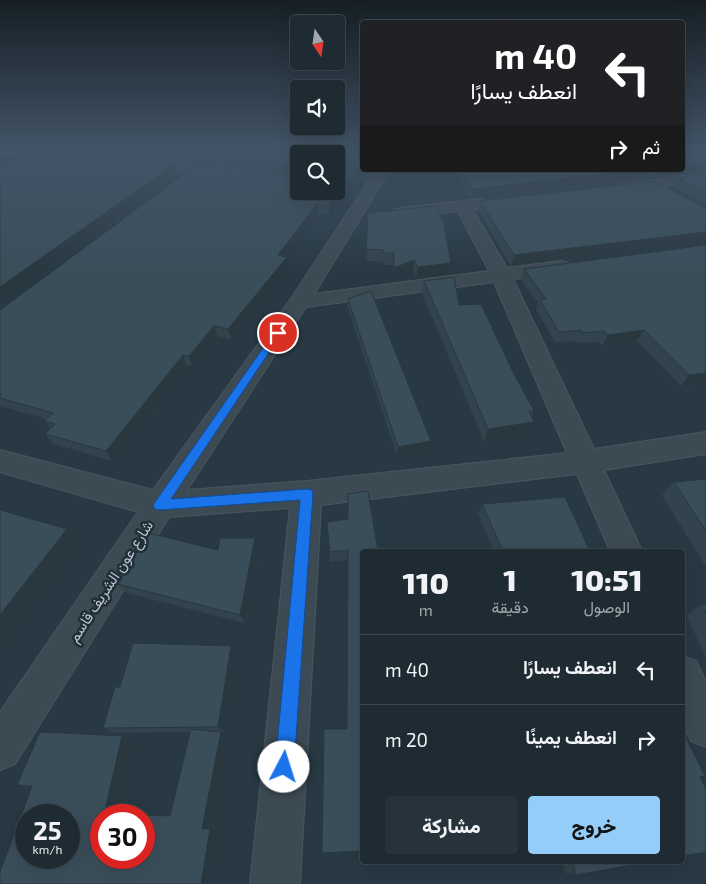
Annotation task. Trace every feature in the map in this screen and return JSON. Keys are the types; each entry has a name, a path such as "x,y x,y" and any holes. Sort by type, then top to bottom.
{"street":[{"name":"شارع عون الشريف قاسم","path":"0,749 160,505 299,302 369,217 369,189"},
{"path":"608,190 614,189"},
{"path":"665,189 673,194"},
{"path":"369,217 492,203"},
{"path":"463,206 500,275 625,549"},
{"path":"299,302 579,264"},
{"path":"0,462 160,505 307,494 585,462 706,443"},
{"path":"275,884 307,494"},
{"path":"685,681 706,726"}],"building":[{"path":"0,189 139,189 0,287"},
{"path":"164,189 290,189 290,200 334,200 329,206 317,204 278,255 287,257 228,329 214,326 189,356 183,355 106,451 45,434 55,424 44,421 53,413 0,398 0,310"},
{"path":"583,189 670,189 706,209 706,232 514,255 480,201"},
{"path":"436,206 444,224 451,263 418,267 414,260 394,268 394,253 383,253 383,250 366,249 368,213"},
{"path":"706,245 706,373 689,375 644,330 608,335 604,331 583,333 581,330 559,332 540,300 546,299 524,269"},
{"path":"454,277 459,305 481,304 534,411 529,411 534,422 488,429 424,281"},
{"path":"371,291 431,441 398,447 348,299"},
{"path":"706,479 706,531 674,482"},
{"path":"368,491 378,549 360,549 360,851 322,853 324,729 347,729 348,550 330,552 327,522 348,519 348,494"},
{"path":"565,497 589,549 502,549 482,504"},
{"path":"0,510 67,529 0,615"},
{"path":"148,533 218,550 220,538 255,538 240,615 118,584"},
{"path":"701,605 706,605 706,614"},
{"path":"133,643 231,646 218,727 103,728 115,687 120,687"},
{"path":"191,729 221,732 202,829 210,829 201,884 0,884 0,872 15,832 15,869 80,869 80,804 25,804 32,786 17,785 40,732 122,736 107,804 90,804 90,869 155,869 155,815 170,816"},
{"path":"685,736 705,776 700,777 706,789 706,852 685,856"},
{"path":"573,864 637,864 576,875"}],"route":[{"path":"278,333 160,505 307,494 284,767"}]}
